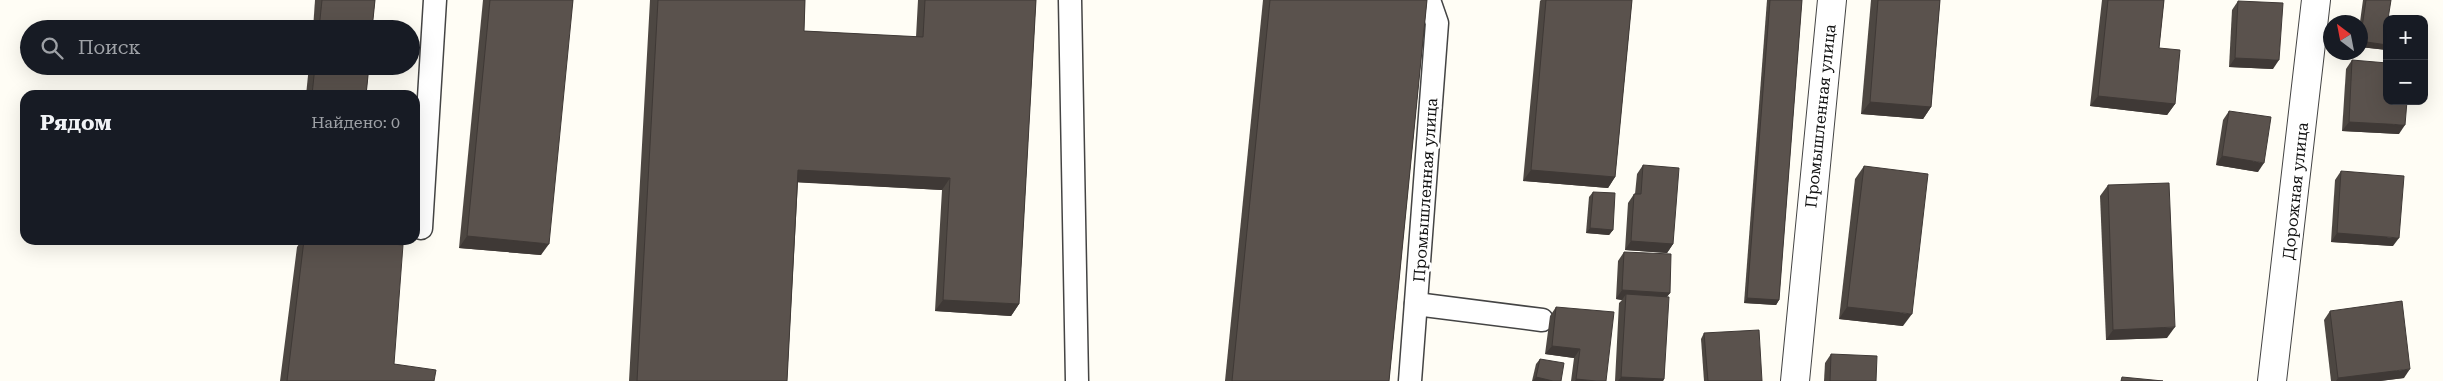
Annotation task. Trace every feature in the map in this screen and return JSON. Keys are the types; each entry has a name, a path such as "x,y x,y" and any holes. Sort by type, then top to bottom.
{"street":[{"name":"Промышленная улица","path":"1795,381 1832,0"},
{"name":"Дорожная улица","path":"2272,381 2316,0"}],"lane":[{"path":"421,228 435,0"},
{"path":"1070,0 1077,381"},
{"name":"Промышленная улица","path":"1410,381 1437,23 1429,0"},
{"path":"1416,304 1542,320"}],"building":[{"path":"322,0 375,0 373,20 320,20"},
{"path":"490,0 573,0 549,244 467,236"},
{"path":"658,0 805,0 804,31 923,37 925,0 1036,0 1019,304 943,300 950,178 798,170 787,381 637,381"},
{"path":"1270,0 1427,0 1389,381 1232,381"},
{"path":"1546,0 1632,0 1615,177 1531,170"},
{"path":"1770,0 1802,0 1779,300 1747,298"},
{"path":"1878,0 1940,0 1931,107 1870,102"},
{"path":"2108,0 2164,0 2159,48 2180,50 2175,104 2098,96"},
{"path":"2366,0 2391,0 2389,15 2383,15 2383,44 2368,42 2368,15 2364,15"},
{"path":"2238,1 2283,3 2279,60 2235,58"},
{"path":"2352,60 2383,63 2383,105 2407,105 2405,125 2349,122"},
{"path":"314,75 368,75 367,90 313,90"},
{"path":"2229,111 2271,117 2264,163 2222,156"},
{"path":"1643,165 1679,168 1673,244 1631,241 1634,194 1641,194"},
{"path":"1864,166 1928,174 1912,314 1847,307"},
{"path":"2341,171 2404,176 2399,238 2337,233"},
{"path":"2169,183 2175,327 2113,330 2108,185"},
{"path":"1593,192 1615,193 1613,230 1590,228"},
{"path":"303,245 403,245 394,364 436,370 434,381 287,381"},
{"path":"1624,252 1671,254 1670,293 1622,290"},
{"path":"1626,294 1669,297 1664,379 1621,377"},
{"path":"2402,301 2410,369 2338,378 2330,311"},
{"path":"1556,307 1614,312 1606,381 1576,379 1580,349 1552,346"},
{"path":"1759,330 1762,381 1708,381 1704,333"},
{"path":"1831,354 1877,356 1876,381 1830,381"},
{"path":"1540,359 1564,363 1561,381 1536,377"},
{"path":"2122,377 2163,381 2121,381"}]}
